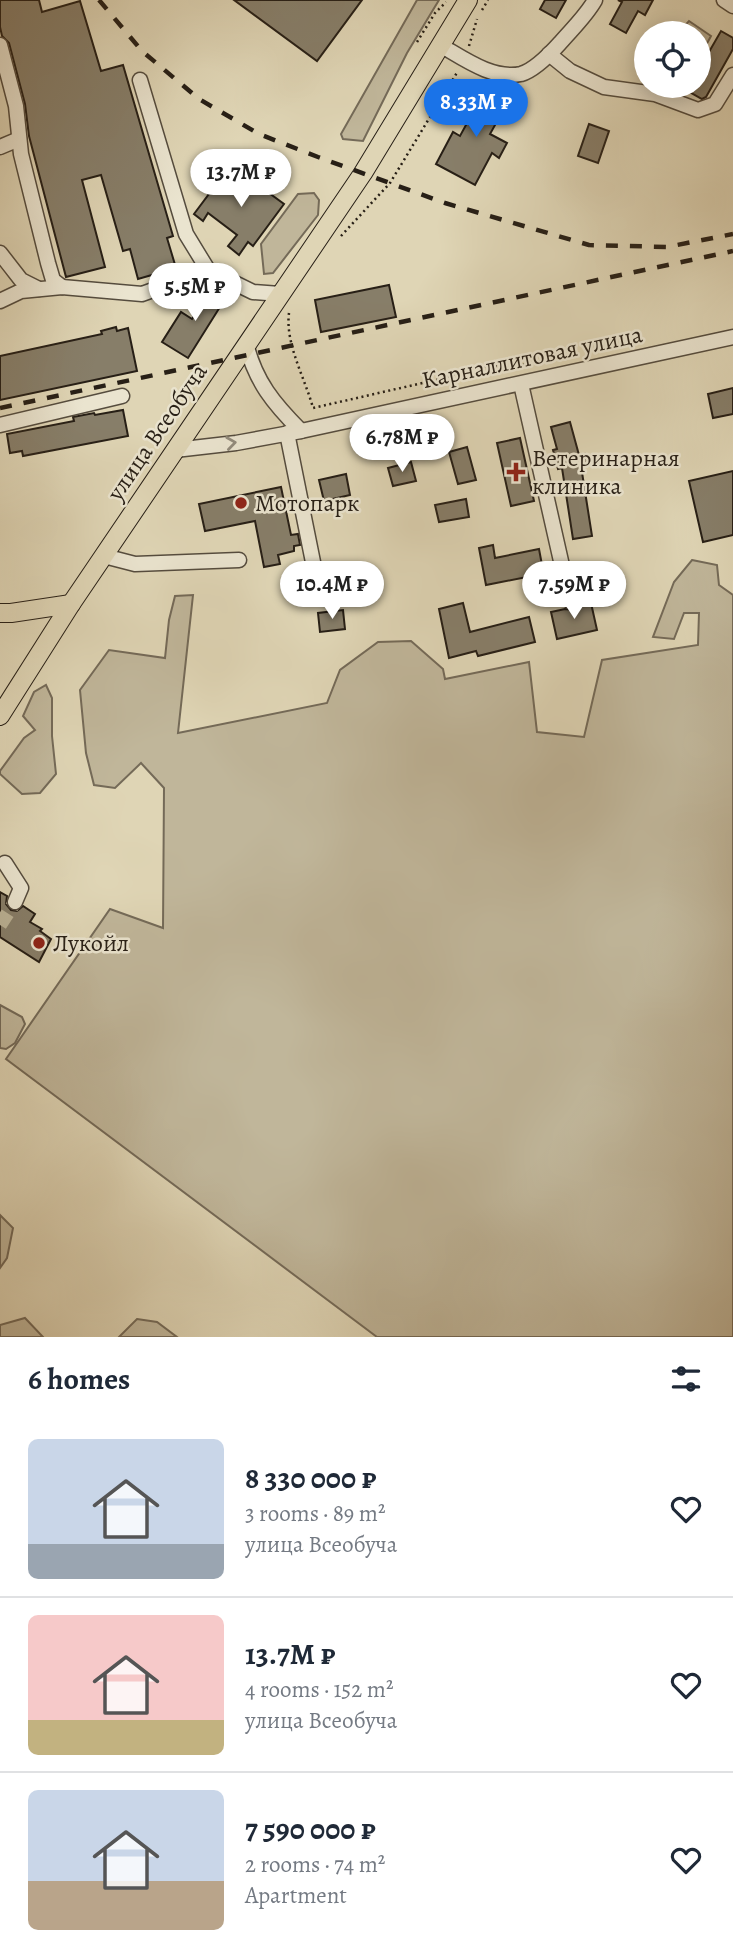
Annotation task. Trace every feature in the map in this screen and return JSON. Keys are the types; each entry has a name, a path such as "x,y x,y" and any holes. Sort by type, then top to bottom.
{"main road":[{"name":"улица Всеобуча","path":"0,716 71,604 363,173 468,0"},
{"path":"0,613 71,604"}],"street":[{"path":"440,45 483,69 504,74 523,74 550,54 588,12 595,0"},
{"path":"724,0 733,6"},
{"path":"0,45 16,106 19,139 53,280 62,287"},
{"path":"550,54 570,71 604,87 655,94 698,110 715,104 733,75"},
{"path":"140,80 186,234 208,270 253,292 280,294"},
{"path":"0,147 19,139"},
{"path":"0,253 21,280 40,289"},
{"path":"0,302 21,291 62,287 142,294 208,270"},
{"name":"Карналлитовая улица","path":"175,450 236,443 294,432 733,337"},
{"path":"246,344 251,365 267,394 294,432 314,567"},
{"path":"521,384 570,601"},
{"path":"0,425 122,396"},
{"path":"104,556 135,564 239,560"},
{"path":"0,880 5,871 3,860"},
{"path":"3,860 21,888 15,902"}],"path":[{"path":"417,42 435,13 446,2"},
{"path":"334,243 390,183 465,59 475,21"},
{"path":"289,311 293,346 313,408 440,379 481,366 519,366 550,359"}],"shaded area":[{"path":"417,0 439,0 407,53 363,141 343,139 341,134"},
{"path":"314,193 319,200 318,215 273,273 264,274 261,244 298,194"},
{"path":"692,560 717,565 719,585 733,595 733,1337 377,1337 6,1059 110,909 163,928 164,788 141,763 115,788 94,785 86,753 80,690 109,650 165,658 169,620 175,596 193,595 178,733 327,703 340,670 378,642 411,641 443,669 445,679 529,662 537,732 584,737 602,660 698,645 699,613 684,613 674,639 653,637 674,582"},
{"path":"46,685 52,698 56,774 40,793 22,794 0,771 24,738 35,730 23,716 34,692"},
{"path":"0,1005 22,1017 25,1024 15,1043 6,1049 0,1048"},
{"path":"0,1215 13,1228 7,1258 0,1268"},
{"path":"25,1318 43,1337 0,1337 0,1325"},
{"path":"137,1319 157,1322 177,1337 119,1337"}],"building":[{"path":"0,0 39,0 42,12 80,1 101,71 123,65 173,236 167,238 176,268 138,279 130,249 123,251 101,175 82,180 105,267 66,277 29,136 25,104 9,43 2,36"},
{"path":"234,0 362,0 317,61"},
{"path":"545,0 566,0 556,18 540,9"},
{"path":"618,0 653,0 645,15 638,11 626,33 610,24 622,2"},
{"path":"721,31 733,38 733,49 711,88 711,48"},
{"path":"488,85 510,98 490,134 507,143 499,158 492,153 475,185 436,164 453,132 460,136"},
{"path":"589,124 609,131 598,163 578,156"},
{"path":"239,171 284,204 253,246 248,242 239,255 228,246 237,235 208,213 203,221 194,214 221,178 229,184"},
{"path":"215,284 230,291 188,358 162,342 181,312 192,319"},
{"path":"389,285 396,317 321,332 315,300"},
{"path":"116,327 117,331 128,328 137,371 0,400 0,356 102,334 101,331"},
{"path":"733,388 733,414 713,418 708,394"},
{"path":"123,410 128,436 23,456 22,451 10,453 7,434 74,421 73,417"},
{"path":"570,422 579,455 585,454 588,464 581,466 592,536 573,539 562,468 558,469 553,450 557,449 551,427"},
{"name":"Ветеринарная клиника","path":"520,438 534,501 511,506 497,443"},
{"path":"467,447 476,480 458,484 449,452"},
{"path":"411,462 416,481 393,486 388,468"},
{"path":"733,471 733,535 703,542 689,481"},
{"path":"346,474 350,495 324,501 319,480"},
{"path":"281,487 291,535 298,534 300,545 294,546 294,551 278,555 280,564 264,567 255,521 205,531 199,504"},
{"path":"466,499 469,517 439,522 435,505"},
{"path":"493,545 495,558 539,549 542,565 535,566 537,575 486,585 479,548"},
{"path":"463,603 470,632 529,617 535,642 478,656 476,651 449,658 439,609"},
{"path":"591,603 597,630 557,639 551,612 573,610"},
{"path":"343,610 345,629 320,632 318,613"},
{"path":"0,892 7,896 6,904 11,910 17,911 23,906 35,914 30,922 42,929 40,931 51,939 39,962 0,937"}],"tunnel":[{"path":"0,925 15,902"}],"railway":[{"path":"99,0 142,51 199,99 259,134 318,157 445,203 589,245 667,247 733,234"},
{"path":"0,408 733,251"}],"place":[{"name":"Ветеринарная клиника","path":"516,472"},
{"name":"Мотопарк","path":"241,503"},
{"name":"Лукойл","path":"39,943"}]}
